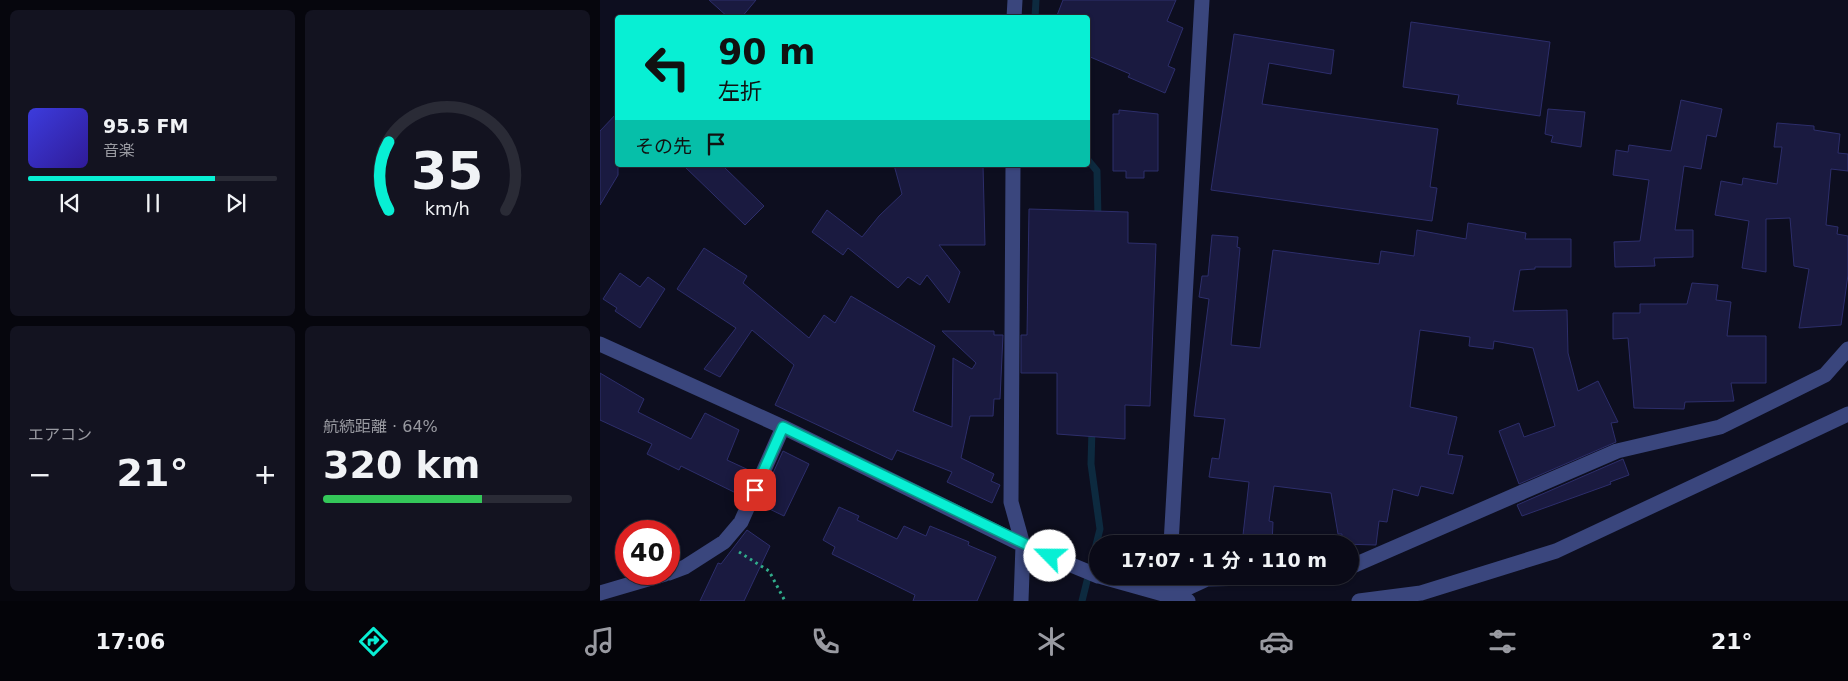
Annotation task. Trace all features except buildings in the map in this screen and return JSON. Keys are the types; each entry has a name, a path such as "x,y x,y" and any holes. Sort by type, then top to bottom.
{"street":[{"path":"1014,15 1015,0"},
{"path":"1172,535 1202,0"},
{"path":"1013,167 1011,502 1023,545 1021,601"},
{"path":"600,344 783,427 1023,545 1089,572"},
{"path":"1359,563 1618,451 1720,427 1825,375 1848,349"},
{"path":"1359,601 1421,593 1556,551 1848,414"},
{"path":"680,569 724,542 741,522 783,427"},
{"path":"600,592 625,585"},
{"path":"1126,585 1188,601"},
{"path":"1168,597 1169,585"},
{"path":"1168,597 1194,585"}],"path":[{"path":"724,542 768,571 785,601"}],"waterway":[{"path":"1035,15 1036,0"},
{"path":"1090,162 1097,171 1098,219"},
{"path":"1082,601 1100,529 1091,464 1092,429"}],"route":[{"path":"755,490 783,427 1023,545 1050,556"}]}
